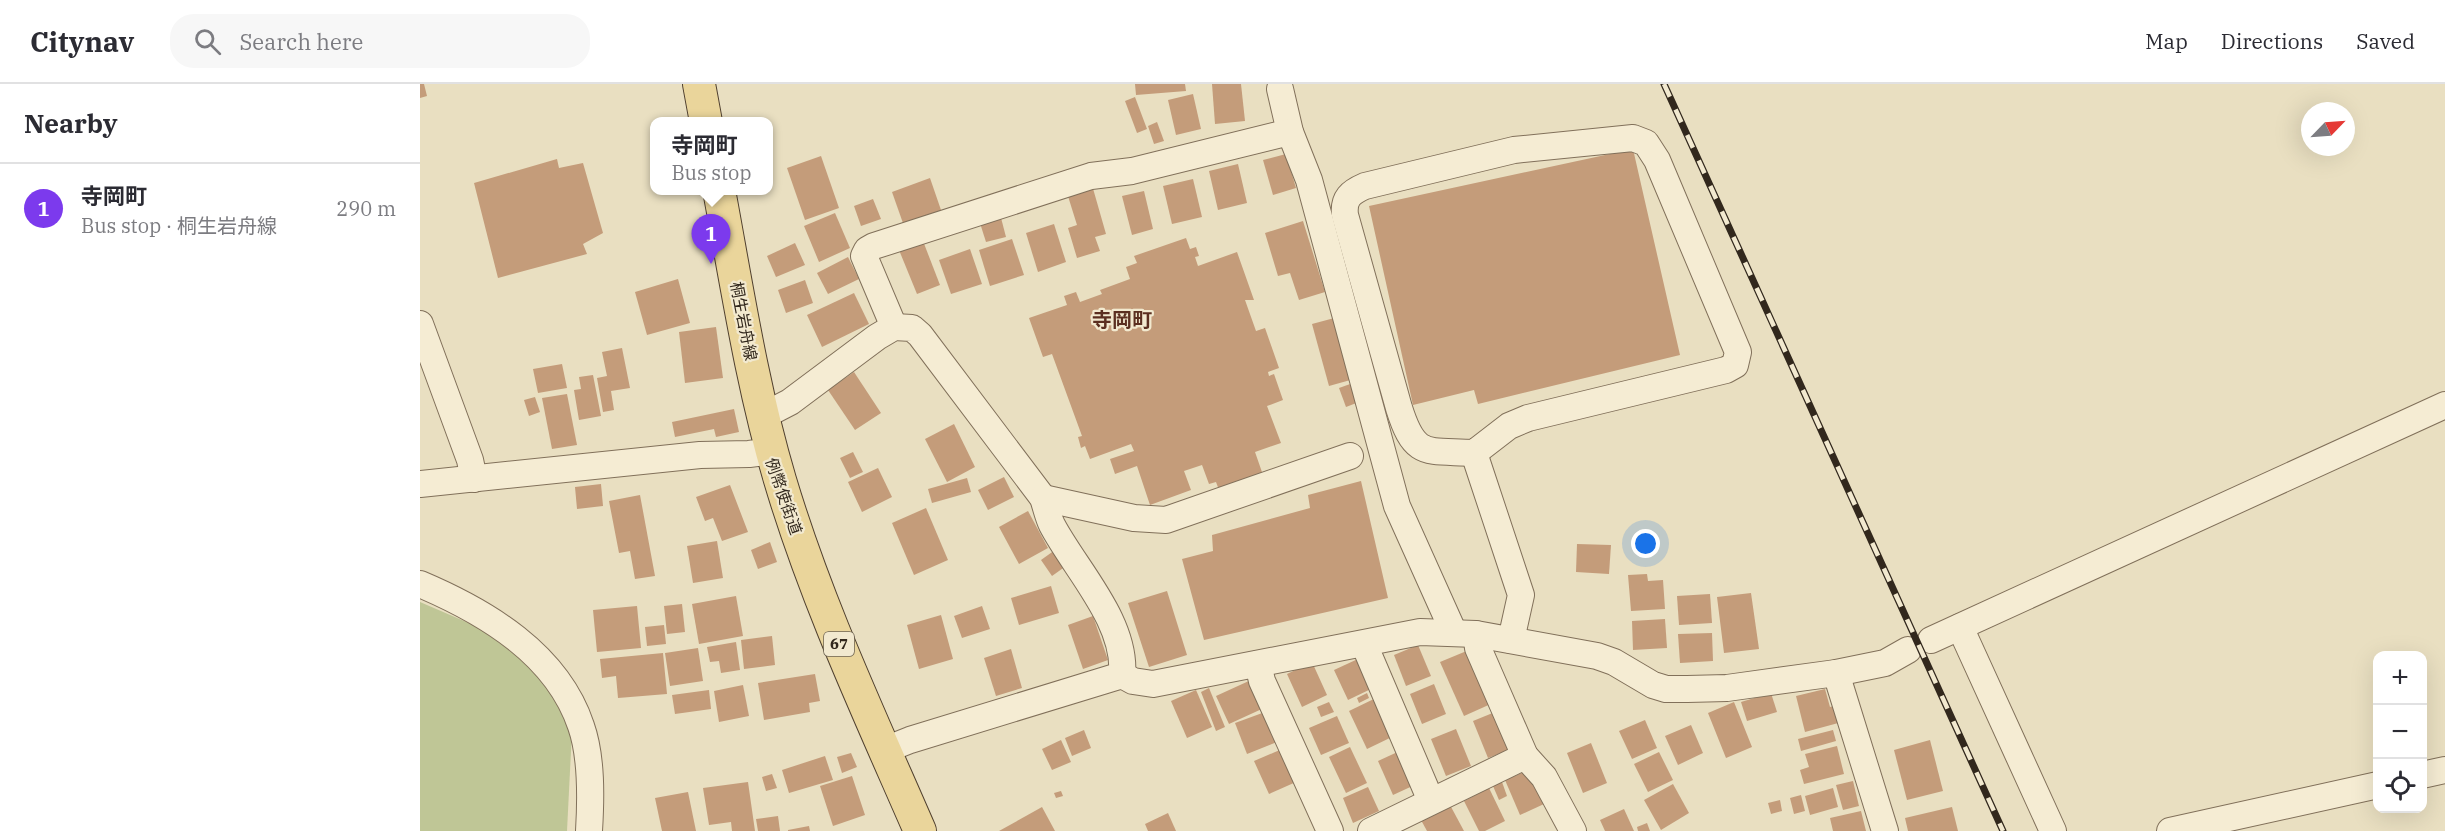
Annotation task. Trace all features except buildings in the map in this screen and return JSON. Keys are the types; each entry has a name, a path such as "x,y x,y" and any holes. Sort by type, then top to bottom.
{"main road":[{"path":"699,84 705,117"},
{"name":"桐生岩舟線","path":"720,195 763,416 772,451"},
{"name":"例幣使街道","path":"772,451 808,566 920,831"}],"street":[{"path":"1280,89 1290,132 1309,180 1398,506 1465,634 1478,648 1526,756 1544,777 1573,831"},
{"path":"894,327 864,256 867,249 1092,176 1131,171 1290,132"},
{"path":"1633,138 1646,143 1657,160 1738,352 1735,365 1726,370 1528,418 1509,426 1474,453 1428,451 1418,446 1407,434 1346,215 1344,206 1347,199 1352,192 1365,186 1514,150 1633,138"},
{"path":"420,324 470,460 474,479"},
{"path":"763,416 790,402 877,337 894,327 912,328 920,335 1043,498 1052,524 1107,613 1124,660 1122,675"},
{"path":"1931,640 2445,405"},
{"name":"例幣使街道","path":"420,484 700,455 772,451"},
{"path":"1474,453 1521,595 1511,640"},
{"path":"1043,498 1134,518 1166,520 1350,456"},
{"path":"420,584 446,595 510,634 549,668 565,689 582,727 586,748 590,831"},
{"path":"1960,627 2053,831"},
{"path":"885,750 910,740 1122,675 1133,681 1153,684 1420,632 1465,634 1511,640 1598,656 1666,689 1726,688 1836,673 1885,663 1908,650"},
{"path":"1364,644 1431,801"},
{"path":"1258,664 1262,681 1330,831"},
{"path":"1836,673 1885,831"},
{"path":"1371,831 1526,756"},
{"path":"2427,774 2445,770"},
{"path":"2170,831 2373,786"}],"green space":[{"path":"420,602 478,627 541,674 572,731 567,831 420,831"}],"railway":[{"path":"1664,84 2003,831"}],"place":[{"name":"寺岡町","path":"711,264"}],"district":[{"name":"寺岡町","path":"1122,320"}]}
